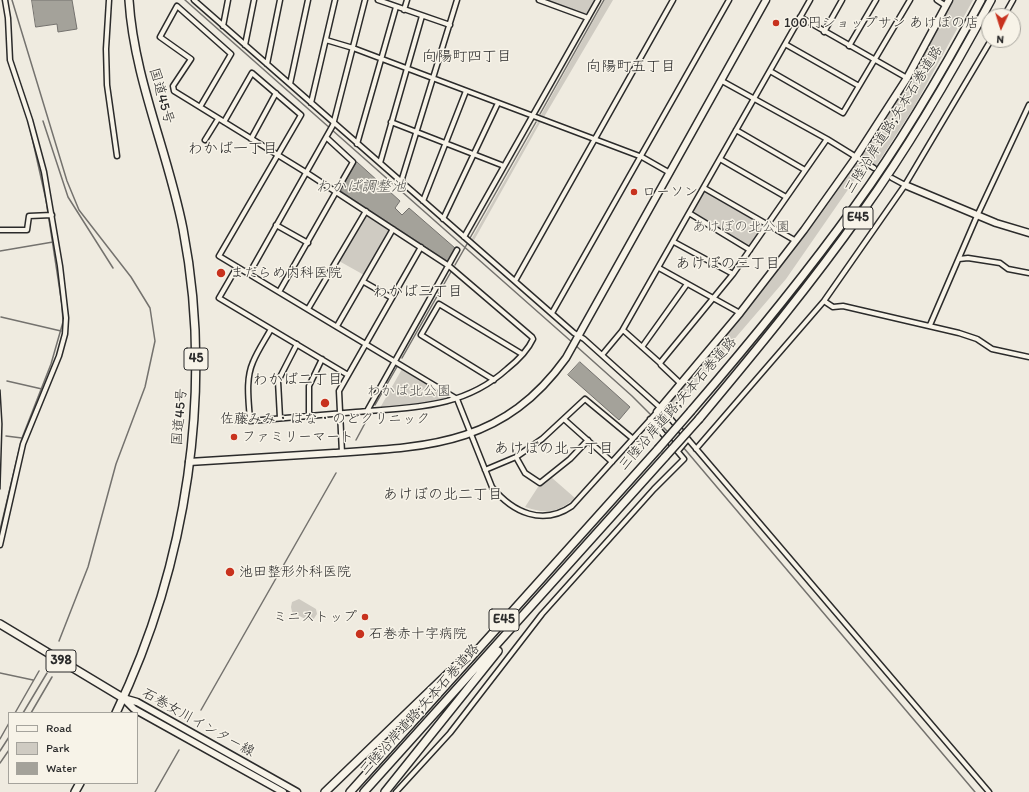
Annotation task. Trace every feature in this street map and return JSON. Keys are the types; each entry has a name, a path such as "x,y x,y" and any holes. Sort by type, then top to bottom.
{"highway":[{"name":"国道45号","path":"116,712 162,592 176,537 189,462 196,382 192,295 177,204 139,68 129,0"},
{"name":"三陸沿岸道路;矢本石巻道路","path":"350,792 658,449 776,309 855,206 912,120 981,0"},
{"name":"三陸沿岸道路;矢本石巻道路","path":"364,792 699,419 765,340 862,212 923,118 991,0"},
{"path":"385,792 556,579"},
{"name":"398","path":"0,624 123,698"},
{"path":"325,792 499,626"}],"street":[{"path":"0,545 23,444 59,356 65,334 65,304 38,146 10,60 8,18 5,0"},
{"path":"109,0 106,48 107,85 117,156"},
{"path":"194,0 200,2 223,26 290,84 333,124 552,313 577,339 602,355 655,414 684,459 654,489 542,614 450,733 396,792"},
{"path":"223,26 228,0"},
{"path":"245,45 254,0"},
{"path":"266,64 280,0"},
{"path":"290,84 308,0"},
{"path":"311,103 335,0"},
{"path":"248,274 328,136 333,124 365,0"},
{"path":"378,0 450,25"},
{"path":"404,10 407,0"},
{"path":"401,182 457,0"},
{"path":"539,0 588,18"},
{"path":"464,237 598,0"},
{"path":"515,281 673,0"},
{"path":"552,313 642,157 729,0"},
{"path":"189,462 342,453 424,446 472,434 495,423 526,402 553,376 577,339 766,0"},
{"path":"602,355 623,330 660,268 689,213 810,0"},
{"path":"824,32 842,0"},
{"path":"850,46 876,0"},
{"path":"770,71 843,113 910,0"},
{"path":"224,122 252,73 301,115 219,256 457,399 492,487 498,494 524,512 535,516 555,516 572,506 655,414 740,313 796,241 856,157 907,78 948,3 937,0"},
{"path":"200,107 231,54 177,6 160,37 191,59 173,86 174,91 218,119 306,172 449,266 532,337 532,341 522,354 494,380 472,393 457,399 432,406 250,420 248,391 250,371 253,362 271,329"},
{"path":"357,144 396,7"},
{"path":"380,163 422,16"},
{"path":"800,17 907,78"},
{"path":"326,40 382,58 642,157 670,173"},
{"path":"785,44 859,86"},
{"path":"696,449 824,301 905,185 986,48"},
{"path":"722,81 827,139 874,168"},
{"path":"423,201 466,91"},
{"path":"251,139 276,93"},
{"path":"443,219 498,103"},
{"path":"930,325 977,216 1029,105"},
{"path":"206,140 218,119"},
{"path":"391,122 504,166"},
{"path":"736,130 805,170"},
{"path":"279,292 353,162 328,136"},
{"path":"660,362 714,299 768,225 827,139"},
{"path":"720,159 786,197"},
{"path":"892,178 977,216 1029,233"},
{"path":"704,188 796,241"},
{"path":"308,309 366,211"},
{"path":"689,213 750,250"},
{"path":"0,230 27,230 29,216 50,215"},
{"path":"276,225 308,243"},
{"path":"337,326 394,229"},
{"path":"674,242 732,274"},
{"path":"342,453 339,391 421,247"},
{"path":"367,411 457,250"},
{"path":"959,259 968,258 1000,263 1008,269 1029,273"},
{"path":"237,266 219,298 348,375"},
{"path":"660,268 740,313"},
{"path":"364,282 392,298"},
{"path":"642,347 687,284"},
{"path":"824,301 833,307 843,306 930,325 977,339 992,348 1029,357"},
{"path":"494,380 421,335 438,304 522,354"},
{"path":"623,330 660,362 661,366 680,383"},
{"path":"280,418 278,381 297,344"},
{"path":"309,416 309,386 322,359"},
{"path":"485,470 516,457 542,439 565,420 583,400 588,400 632,438"},
{"path":"655,414 688,439 990,792"},
{"path":"565,420 612,462"},
{"path":"678,451 688,439"},
{"path":"516,457 522,470 540,483 570,459 588,440"},
{"name":"石巻女川インター線","path":"123,698 133,709 283,792"},
{"name":"石巻女川インター線","path":"123,698 137,702 297,792"}],"green space":[{"path":"544,0 595,0 587,13 583,14"},
{"path":"605,0 613,0 544,117 541,115"},
{"path":"952,0 973,0 914,107 876,166 862,157 863,152 930,40"},
{"path":"539,120 541,121 473,242 471,240"},
{"path":"856,162 865,165 786,279 670,414 665,409 665,406 740,319 782,265"},
{"name":"あけぼの北公園","path":"704,188 768,225 750,250 689,213"},
{"path":"367,215 389,229 389,231 364,275 339,261"},
{"name":"わかば北公園","path":"402,369 450,397 450,399 423,405 380,408"},
{"path":"551,477 575,498 563,507 551,511 539,511 525,507 538,487"},
{"path":"299,599 316,609 317,614 313,620 307,620 292,612 292,602"}],"water":[{"path":"32,0 72,0 77,29 58,32 57,24 36,27"},
{"name":"わかば調整池","path":"357,162 400,201 395,208 402,215 409,208 455,248 450,261 447,261 342,192 341,190"},
{"path":"580,362 630,407 619,420 568,375"}],"waterway":[{"path":"12,0 67,181 79,210 131,277 150,308 155,341 145,387 116,464 88,567 59,641"},
{"path":"185,0 573,343"},
{"path":"540,114 604,0"},
{"path":"43,121 68,197 113,268"},
{"path":"470,238 536,122"},
{"path":"0,530 22,438 51,364 63,322 62,305 46,200 29,124"},
{"path":"0,251 53,242"},
{"path":"455,265 467,244"},
{"path":"402,358 452,270"},
{"path":"1,317 61,331"},
{"path":"575,345 632,396 669,433"},
{"path":"375,405 398,365"},
{"path":"7,381 42,389"},
{"path":"356,440 371,412"},
{"path":"6,436 22,438"},
{"path":"683,447 975,792"},
{"path":"201,710 336,473"},
{"path":"16,712 39,671"},
{"path":"0,673 33,680"},
{"path":"24,712 47,673"},
{"path":"32,712 52,677"},
{"path":"0,739 8,725"},
{"path":"0,751 8,739"},
{"path":"155,792 179,750"},
{"path":"0,763 8,751"}],"railway":[{"path":"0,390 2,424 0,489"}],"place":[{"name":"100円ショップサン あけぼの店","path":"776,23"},
{"name":"ローソン","path":"634,192"},
{"name":"まだらめ内科医院","path":"221,273"},
{"name":"佐藤みみ・はな・のどクリニック","path":"325,403"},
{"name":"ファミリーマート","path":"234,437"},
{"name":"池田整形外科医院","path":"230,572"},
{"name":"ミニストップ","path":"365,617"},
{"name":"石巻赤十字病院","path":"360,634"}],"district":[{"name":"向陽町四丁目","path":"467,57"},
{"name":"向陽町五丁目","path":"631,67"},
{"name":"わかば一丁目","path":"233,149"},
{"name":"あけぼの三丁目","path":"728,264"},
{"name":"わかば三丁目","path":"418,292"},
{"name":"わかば二丁目","path":"298,380"},
{"name":"あけぼの北一丁目","path":"554,449"},
{"name":"あけぼの北二丁目","path":"443,495"}]}
